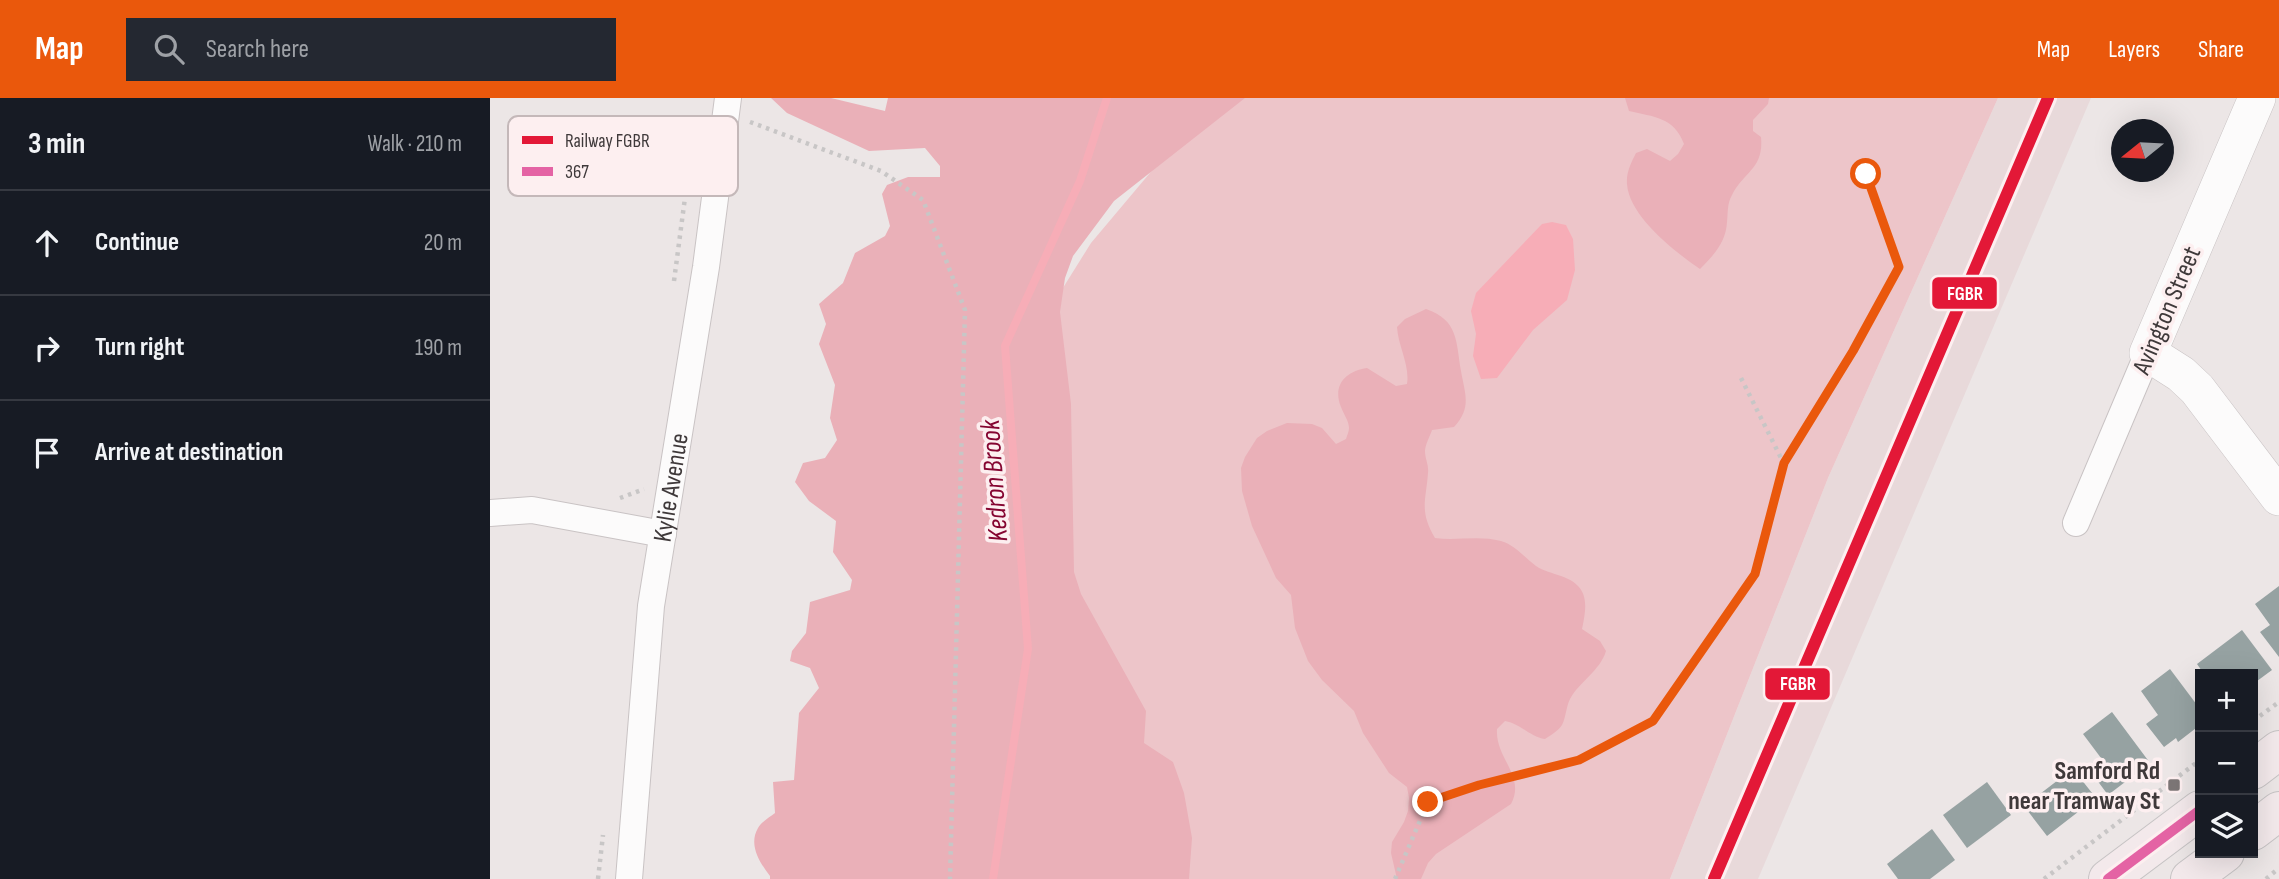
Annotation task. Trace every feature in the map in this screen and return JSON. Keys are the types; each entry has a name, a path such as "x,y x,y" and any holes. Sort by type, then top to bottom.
{"main road":[{"path":"2258,766 2279,750"},
{"path":"2258,827 2279,811"},
{"path":"2108,879 2195,814"},
{"path":"2190,879 2218,858"}],"street":[{"name":"Avington Street","path":"2076,523 2257,98"},
{"name":"Kylie Avenue","path":"629,879 651,606 715,196"},
{"path":"2148,353 2181,374 2197,389 2279,497"},
{"path":"490,513 533,510 663,534"}],"path":[{"path":"727,106 881,171 923,200 965,310 950,879"},
{"path":"1395,879 1428,802 1479,785 1579,760 1653,721 1755,574 1784,463 1853,351 1899,267 1866,174"},
{"path":"1741,378 1784,463"},
{"path":"2258,717 2279,702"},
{"path":"2044,879 2195,764"},
{"path":"2266,879 2279,868"}],"shaded area":[{"path":"771,98 831,98 885,111 888,98 1245,98 1114,201 1073,256 1065,278 1060,312 1071,404 1074,572 1081,594 1146,711 1144,743 1173,762 1184,793 1192,838 1189,879 770,879 759,860 755,834 761,824 775,813 773,782 794,780 799,713 819,688 810,668 790,661 792,651 806,633 810,602 850,590 852,580 833,552 836,521 809,501 795,482 803,463 825,458 837,440 830,418 835,385 819,344 826,324 819,304 843,283 855,253 885,236 890,226 882,194 887,185 908,177 940,177 940,166 925,148 869,151 787,113"},
{"path":"1213,98 1998,98 1828,478 1670,879 1170,879 1044,566 1051,307 1091,243"},
{"path":"1625,98 1769,98 1768,104 1753,120 1753,131 1761,137 1759,156 1730,198 1722,242 1700,269 1666,243 1644,220 1630,196 1627,184 1628,172 1636,153 1647,149 1670,161 1684,144 1669,123 1629,111"},
{"path":"1998,98 2091,98 1758,879 1670,879 1828,478"},
{"path":"1552,222 1566,225 1573,239 1575,270 1567,300 1533,330 1497,378 1481,379 1473,356 1476,334 1471,311 1476,293 1542,224"},
{"path":"1426,309 1445,319 1454,334 1466,400 1460,420 1454,427 1432,430 1426,446 1428,470 1425,513 1430,529 1435,538 1484,538 1501,541 1515,548 1539,568 1570,580 1582,591 1584,597 1582,629 1600,641 1606,651 1599,664 1570,699 1562,725 1552,734 1545,739 1505,721 1497,729 1500,749 1515,785 1511,804 1436,854 1428,863 1421,879 1397,879 1391,853 1392,842 1408,811 1407,787 1389,773 1363,733 1354,711 1322,680 1308,661 1295,628 1291,595 1276,578 1252,526 1242,491 1241,468 1257,438 1287,423 1312,424 1322,428 1336,444 1346,439 1349,425 1338,392 1343,380 1353,372 1367,368 1396,386 1407,384 1407,370 1397,327 1405,319"}],"building":[{"path":"2279,586 2279,657 2260,632 2270,625 2255,604"},
{"path":"2242,630 2272,670 2258,680 2258,669 2200,669 2197,664"},
{"path":"2170,669 2195,702 2195,729 2178,742 2176,738 2164,747 2146,724 2158,715 2141,691"},
{"path":"2112,712 2150,763 2108,795 2088,768 2101,758 2083,734"},
{"path":"2066,774 2070,779 2077,774 2096,798 2047,836 2024,806"},
{"path":"1987,782 2011,815 1967,848 1943,815"},
{"path":"1932,829 1955,860 1930,879 1898,879 1887,864"}],"waterway":[{"name":"Kedron Brook","path":"993,879 1028,649 1005,346 1080,181 1107,98"}],"rail line":[{"name":"FGBR","path":"1714,879 2048,98"}],"transit line":[{"name":"367","path":"2108,879 2195,814"}],"place":[{"name":"Samford Rd near Tramway St","path":"2174,785"}],"route":[{"path":"1428,802 1479,785 1579,760 1653,721 1755,574 1784,463 1853,351 1899,267 1866,174"}]}
